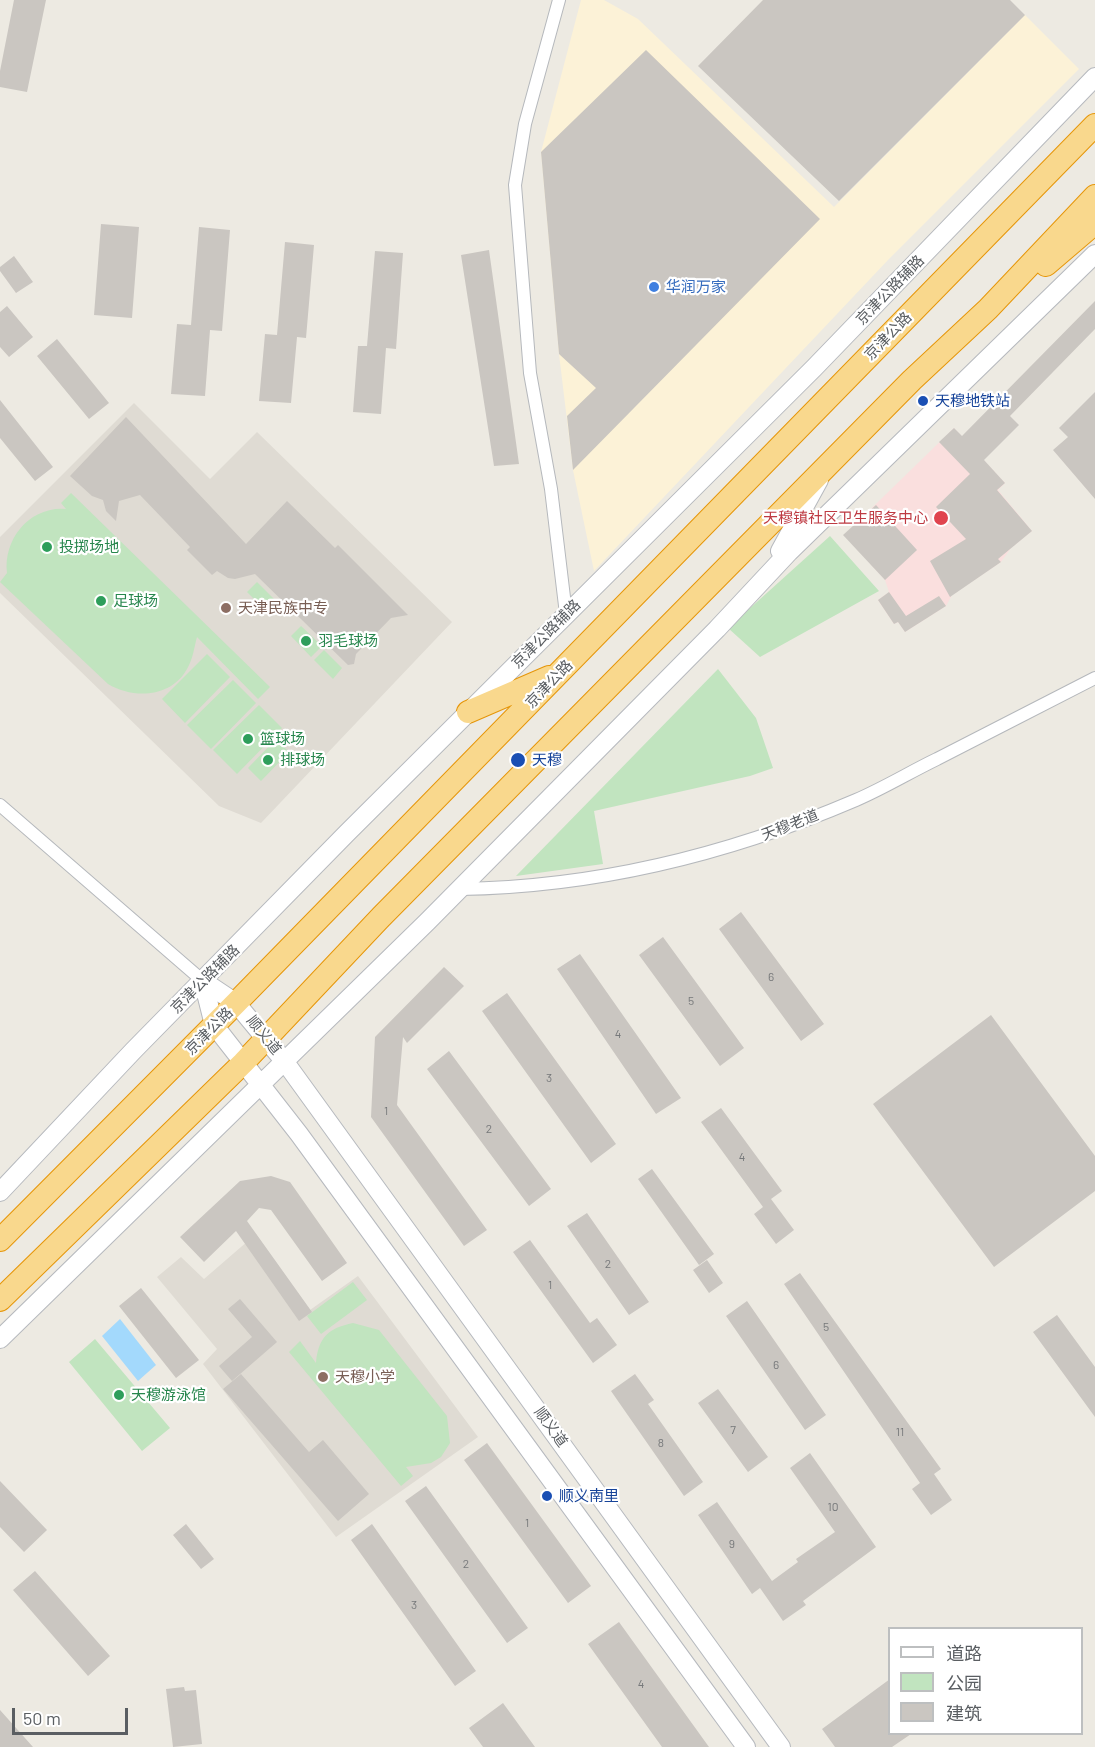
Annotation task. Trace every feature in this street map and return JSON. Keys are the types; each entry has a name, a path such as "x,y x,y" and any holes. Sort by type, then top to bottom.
{"highway":[{"name":"京津公路","path":"0,1240 237,1003 1095,125"},
{"path":"0,1300 243,1063 381,917 912,380 988,309 1095,196"},
{"path":"988,309 1059,255 1095,223"},
{"path":"1059,255 1095,236"},
{"path":"468,712 559,673"}],"street":[{"path":"559,0 525,124 515,185 530,373 551,489 566,614"},
{"name":"京津公路辅路","path":"0,1192 72,1114 468,712 814,368 1095,77"},
{"path":"0,1339 460,889 814,527 1095,254"},
{"path":"748,596 795,527 824,471"},
{"name":"天穆老道","path":"460,889 508,888 579,879 662,865 729,848 857,800 1095,678"},
{"path":"0,805 203,981"},
{"name":"顺义道","path":"203,981 237,1003 267,1038 781,1747"},
{"name":"顺义道","path":"203,981 214,1025 502,1411 746,1747"},
{"path":"502,1411 526,1394"}],"shaded area":[{"path":"581,0 604,0 638,19 834,207 1025,15 1079,69 888,260 594,571 573,470 559,354 541,152"},
{"name":"天津民族中专","path":"134,403 210,479 257,432 452,622 261,823 219,806 0,593 0,537"},
{"name":"天穆镇社区卫生服务中心","path":"954,428 1005,483 998,490 1032,531 1011,548 1001,562 952,595 946,606 905,632 898,622 894,624 878,600 889,592 885,580 844,535"},
{"name":"天穆小学","path":"256,1234 310,1310 358,1276 478,1437 336,1537 203,1364 217,1349 157,1277 181,1257 204,1279"}],"green space":[{"path":"71,493 270,687 258,699 197,637 189,665 180,679 171,686 151,693 118,689 108,684 0,582 7,573 9,548 14,537 30,519 41,513 53,509 66,509 61,503"},
{"path":"830,536 879,591 760,657 728,628"},
{"path":"257,582 277,602 267,612 247,592"},
{"name":"羽毛球场","path":"301,626 322,646 311,657 291,636"},
{"path":"324,650 342,668 333,679 314,660"},
{"path":"207,654 230,677 185,723 162,699"},
{"path":"718,669 756,718 773,768 750,776 594,811 603,864 516,876"},
{"name":"篮球场","path":"233,680 256,703 211,749 187,725"},
{"name":"篮球场","path":"259,705 282,728 237,774 213,750"},
{"name":"排球场","path":"276,739 289,752 261,781 248,768"},
{"path":"353,1282 367,1300 321,1334 307,1316"},
{"path":"353,1323 379,1330 447,1416 450,1443 441,1457 431,1463 406,1467 413,1476 401,1486 289,1352 300,1341 316,1363 319,1347 326,1336 337,1328"},
{"name":"天穆游泳馆","path":"95,1339 170,1428 142,1451 69,1362"}],"water":[{"path":"120,1319 156,1365 138,1381 102,1336"}],"building":[{"path":"14,0 46,0 27,92 0,87 0,71"},
{"path":"763,0 1010,0 1025,15 839,201 698,66"},
{"name":"华润万家","path":"646,50 820,219 573,470 567,416 596,388 559,354 541,152"},
{"path":"101,224 139,227 132,318 94,315"},
{"path":"199,227 230,230 222,331 210,330 205,396 171,394 177,324 191,325"},
{"path":"285,242 314,245 306,338 297,337 291,403 259,401 265,334 277,335"},
{"path":"489,250 519,464 494,466 461,255"},
{"path":"375,251 403,253 396,349 386,348 381,414 353,412 358,346 367,346"},
{"path":"14,256 33,282 16,293 0,271 0,267"},
{"path":"1095,301 1095,329 1010,416 1019,425 984,460 1005,483 997,490 1032,531 998,559 1001,562 950,597 930,561 966,539 936,507 970,474 939,442 954,428 962,436"},
{"path":"7,306 33,337 9,357 0,347 0,312"},
{"path":"57,339 109,403 89,419 37,356"},
{"path":"1095,392 1095,499 1053,450 1068,437 1059,428"},
{"path":"0,400 53,467 35,481 0,438"},
{"path":"126,417 246,544 287,501 335,548 338,545 408,615 391,618 356,654 354,664 348,665 255,574 235,579 228,578 217,571 212,575 187,550 190,547 140,495 119,501 116,521 106,511 103,500 92,496 70,476"},
{"path":"876,505 917,550 885,580 843,535"},
{"path":"889,592 906,616 939,596 946,606 905,632 898,622 894,624 878,600"},
{"path":"741,912 824,1024 801,1041 719,929"},
{"path":"663,937 744,1048 720,1066 639,955"},
{"path":"580,954 681,1098 656,1114 557,969"},
{"path":"444,967 464,986 407,1043 403,1037 397,1105 487,1230 464,1246 371,1117 375,1037"},
{"path":"507,993 616,1144 591,1163 482,1011"},
{"path":"991,1015 1095,1156 1095,1191 994,1267 873,1104"},
{"path":"449,1051 551,1189 529,1206 427,1069"},
{"path":"721,1108 782,1191 771,1199 794,1230 776,1244 754,1214 763,1207 701,1122"},
{"path":"652,1169 714,1254 699,1265 638,1179"},
{"path":"271,1176 290,1182 347,1263 322,1281 271,1210 259,1208 247,1221 312,1312 299,1321 236,1231 204,1262 180,1237 240,1181"},
{"path":"587,1213 649,1302 629,1315 567,1226"},
{"path":"530,1240 590,1323 597,1318 617,1345 593,1363 513,1252"},
{"path":"707,1260 723,1283 709,1293 693,1270"},
{"path":"800,1273 941,1469 934,1474 952,1500 931,1515 912,1489 920,1483 784,1284"},
{"path":"141,1288 199,1360 176,1378 119,1306"},
{"path":"240,1299 277,1342 232,1381 219,1366 252,1337 228,1309"},
{"path":"747,1301 826,1415 805,1430 726,1316"},
{"path":"1057,1315 1095,1367 1095,1417 1033,1332"},
{"path":"241,1374 309,1452 323,1440 369,1494 338,1521 223,1389"},
{"path":"635,1374 654,1400 648,1404 703,1482 684,1496 611,1391"},
{"path":"718,1389 768,1457 748,1472 698,1403"},
{"path":"487,1443 591,1586 568,1603 464,1460"},
{"path":"810,1453 876,1547 803,1601 806,1605 783,1621 760,1588 752,1594 698,1515 717,1502 772,1581 798,1562 796,1559 835,1532 790,1468"},
{"path":"0,1481 47,1530 24,1552 0,1527"},
{"path":"426,1486 528,1628 507,1643 405,1501"},
{"path":"186,1524 214,1559 201,1569 173,1535"},
{"path":"372,1524 476,1671 455,1686 351,1540"},
{"path":"35,1571 110,1656 88,1676 13,1590"},
{"path":"619,1622 709,1747 662,1747 588,1644"},
{"path":"888,1680 888,1735 910,1735 892,1747 835,1747 822,1729"},
{"path":"184,1687 185,1691 196,1690 202,1744 173,1747 166,1689"},
{"path":"503,1703 535,1747 483,1747 469,1728"},
{"path":"0,1710 33,1747 0,1747"}],"place":[{"name":"华润万家","path":"654,287"},
{"name":"天穆地铁站","path":"923,401"},
{"name":"天穆镇社区卫生服务中心","path":"941,518"},
{"name":"投掷场地","path":"47,547"},
{"name":"足球场","path":"101,601"},
{"name":"天津民族中专","path":"226,608"},
{"name":"羽毛球场","path":"306,641"},
{"name":"篮球场","path":"248,739"},
{"name":"排球场","path":"268,760"},
{"name":"天穆","path":"518,760"},
{"name":"天穆小学","path":"323,1377"},
{"name":"天穆游泳馆","path":"119,1395"},
{"name":"顺义南里","path":"547,1496"}]}
